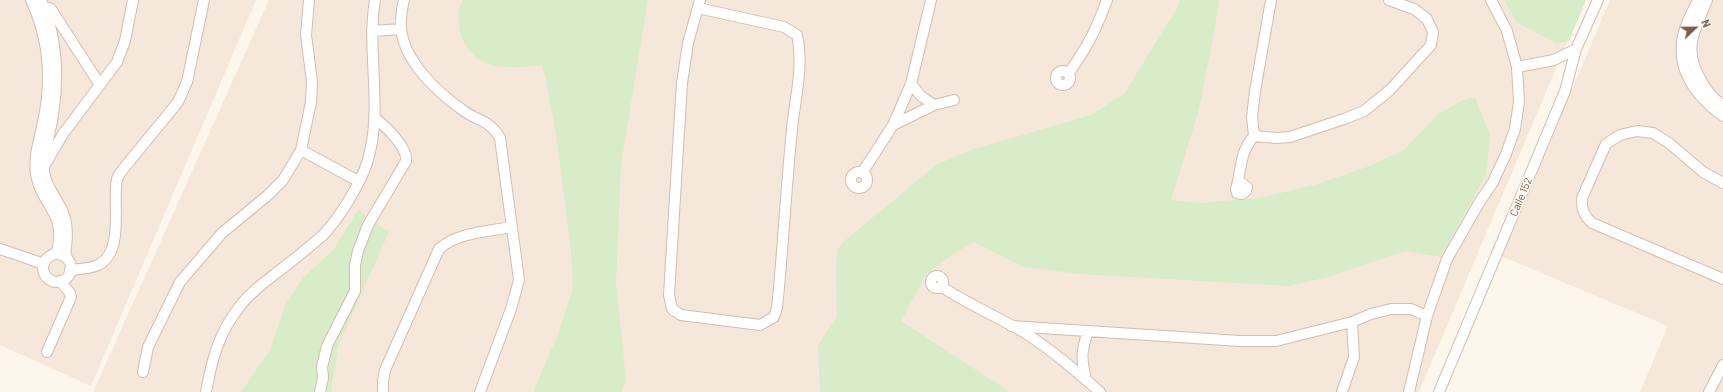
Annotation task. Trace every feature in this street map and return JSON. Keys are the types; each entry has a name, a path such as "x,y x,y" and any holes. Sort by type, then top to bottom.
{"street":[{"path":"31,0 41,7 51,9 100,85"},
{"path":"40,169 63,134 117,62 121,54 133,0"},
{"path":"70,270 97,265 110,253 114,242 116,224 117,179 120,173 178,102 187,82 204,0"},
{"path":"142,372 148,347 180,282 222,233 284,180 301,150 311,102 312,82 306,35 309,0"},
{"path":"206,392 212,360 224,330 240,305 264,283 323,235 345,206 366,163 374,127 375,86 371,19 375,0"},
{"path":"404,0 401,29 411,58 420,72 436,89 465,112 490,124 500,138 519,280 511,309 480,392"},
{"path":"862,173 893,125 911,84 931,0"},
{"path":"1068,74 1084,51 1096,28 1107,0"},
{"path":"1238,180 1242,154 1254,136 1252,117 1255,91 1271,0"},
{"path":"1254,136 1277,138 1290,137 1344,119 1364,111 1390,90 1431,44 1433,32 1427,19 1414,9 1389,0"},
{"path":"1409,392 1427,316 1447,258 1493,182 1506,154 1515,129 1519,102 1517,67 1507,31 1491,0"},
{"name":"Calle 152","path":"1439,392 1565,91 1576,50 1598,0"},
{"path":"1698,0 1685,30 1682,50 1684,71 1696,92 1711,108 1723,116"},
{"path":"1707,0 1693,37 1690,51 1694,70 1705,88 1717,102 1723,105"},
{"path":"699,4 784,27 798,35 800,48 800,70 794,105 777,308 774,316 760,325 681,315 672,309 668,295 682,83 688,43 699,4"},
{"path":"41,7 53,39 57,90 40,169 63,212 66,221 68,240 61,255"},
{"path":"372,31 401,29"},
{"path":"1517,67 1554,60 1576,50"},
{"path":"911,84 921,96 934,105"},
{"path":"893,125 934,105 954,100"},
{"path":"320,392 323,378 322,367 326,346 355,291 355,265 358,251 368,225 407,157 400,144 374,117"},
{"path":"1723,183 1703,172 1659,136 1654,133 1637,130 1620,135 1606,144 1582,198 1581,206 1586,217 1592,223 1723,279"},
{"path":"301,150 358,180"},
{"path":"383,392 385,370 439,249 452,239 511,227"},
{"path":"0,250 44,264"},
{"path":"61,255 70,263 70,270 67,277 60,281 55,281 47,277 43,269 44,264 48,257 61,255"},
{"path":"47,352 71,297 70,293 60,281"},
{"path":"942,287 1011,326 1056,355 1100,392"},
{"path":"1011,326 1240,341 1276,341 1352,322 1371,314 1391,309 1410,309 1427,316"},
{"path":"1342,392 1354,357 1352,322"},
{"path":"1086,380 1081,359 1083,343 1088,331"},
{"path":"1709,392 1723,365"}],"shaded area":[{"path":"0,0 256,0 91,386 0,345"},
{"path":"269,0 1585,0 1419,392 93,392"},
{"path":"1610,0 1723,0 1723,392 1640,392 1668,326 1501,256"}],"green space":[{"path":"463,0 648,0 621,164 616,282 626,380 622,392 533,392 557,337 573,288 571,251 556,134 542,65 502,67 483,62 478,59 469,50 460,33 458,13"},
{"path":"1180,0 1219,0 1198,113 1171,200 1200,203 1259,198 1314,185 1367,167 1404,150 1438,114 1463,100 1475,97 1490,135 1486,175 1441,257 1405,251 1328,277 1289,286 1079,274 1024,267 974,242 956,252 926,274 901,321 1010,392 820,392 818,345 837,316 837,250 842,243 936,165 971,150 1091,115 1124,94 1177,8"},
{"path":"1504,0 1586,0 1569,41 1556,43 1516,22"},
{"path":"358,210 389,232 338,346 331,392 241,392 270,350 286,303 304,277 334,249"}]}
